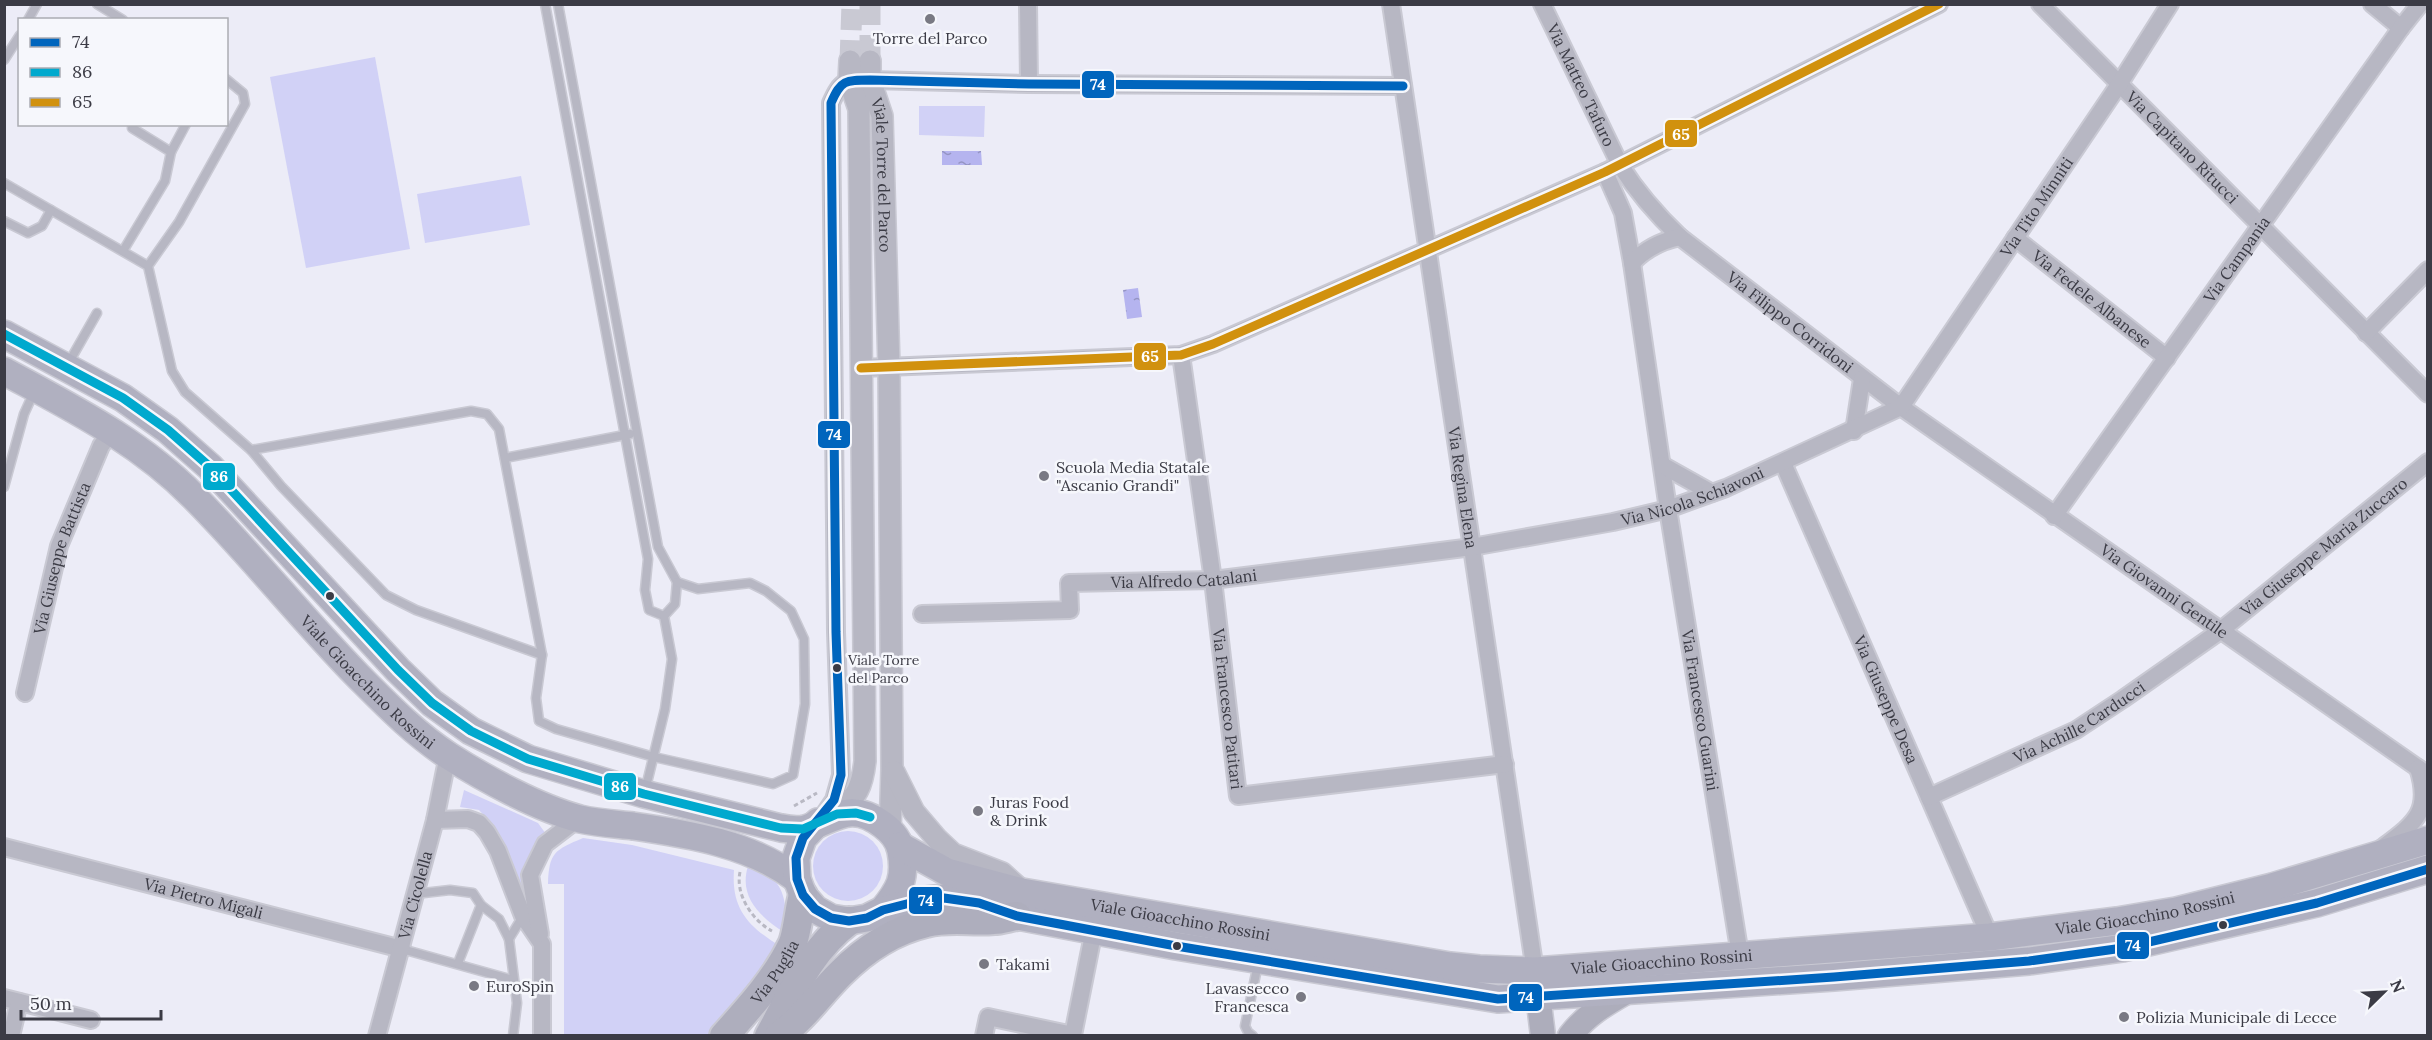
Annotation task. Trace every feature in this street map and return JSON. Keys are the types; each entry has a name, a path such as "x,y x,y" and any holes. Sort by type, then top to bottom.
{"highway":[{"name":"Via Puglia","path":"724,1035 763,992 793,943 800,887"},
{"path":"779,1035 798,1022 839,975 863,952 884,939 912,927 945,919 994,920 1020,904"},
{"name":"Via Puglia","path":"769,1035 812,956 834,932 849,921"}],"main road":[{"name":"Viale Gioacchino Rossini","path":"4,334 123,398 168,430 210,467 432,703 471,731 528,759 644,794 782,828 803,830 827,818 856,813 875,819 895,838 947,872 1020,904 1094,930 1488,998 1539,998 2029,961 2123,948 2316,903 2427,869"},
{"name":"Viale Gioacchino Rossini","path":"4,371 112,430 194,496 316,634 414,730 448,755 530,800 579,818 668,831 745,850 782,868 800,887 815,909 831,918 849,921 867,918 882,910 918,901 944,898 979,903 1020,904 1450,966 1535,971 1990,937 2118,921 2176,911 2272,887 2427,840"},
{"path":"800,887 796,858 804,838 827,818"},
{"path":"882,910 897,892 904,870 895,838"},
{"path":"1535,971 1543,1035"},
{"path":"1570,1035 1600,1006 1626,992"}],"street":[{"path":"1028,4 1029,84"},
{"name":"Via Regina Elena","path":"1391,4 1535,971"},
{"name":"Via Matteo Tafuro","path":"1542,4 1613,168"},
{"path":"861,368 1180,355 1213,344 1613,168 1939,4"},
{"name":"Via Capitano Ritucci","path":"2040,4 2427,394"},
{"name":"Via Tito Minniti","path":"1901,408 2120,83 2170,4"},
{"path":"2372,4 2401,28"},
{"name":"Via Campania","path":"2054,516 2420,4"},
{"path":"860,70 1029,84 1403,86"},
{"name":"Viale Torre del Parco","path":"860,70 882,116 889,368 892,769 895,838"},
{"name":"Viale Torre del Parco","path":"827,818 852,800 863,783 865,762 860,70"},
{"name":"Viale Torre del Parco","path":"827,818 841,775 836,632 831,103 838,86 860,70"},
{"name":"Via Filippo Corridoni","path":"1613,168 1634,187 1680,237 1901,408"},
{"name":"Via Francesco Guarini","path":"1613,168 1632,262 1668,509 1740,955"},
{"path":"1632,262 1663,240 1680,237"},
{"name":"Via Fedele Albanese","path":"2015,238 2167,358"},
{"path":"2366,333 2427,270"},
{"name":"Via Francesco Patitari","path":"1180,355 1213,580 1238,796 1505,764"},
{"path":"1854,431 1862,379"},
{"name":"Via Nicola Schiavoni","path":"1472,547 1554,534 1668,509 1783,463 1901,408"},
{"name":"Via Giovanni Gentile","path":"1901,408 2423,771"},
{"name":"Via Giuseppe Battista","path":"26,693 59,546 100,446 112,430"},
{"name":"Via Giuseppe Maria Zuccaro","path":"2220,632 2427,462"},
{"name":"Via Giuseppe Desa","path":"1783,463 1990,937"},
{"path":"1662,465 1712,493"},
{"name":"Via Alfredo Catalani","path":"922,614 1070,610 1069,583 1213,580 1472,547"},
{"name":"Via Achille Carducci","path":"1929,797 2076,730 2220,632"},
{"name":"Via Cicolella","path":"377,1035 435,820 448,755"},
{"path":"892,769 914,812 937,839 953,854 1002,873 1020,904"},
{"path":"2367,859 2419,818 2425,807 2427,790 2423,771"},
{"path":"542,1035 542,944 530,875 544,844 579,818"},
{"path":"435,820 468,819 479,823 488,832 498,850 524,916 542,944"},
{"name":"Via Pietro Migali","path":"4,847 402,949"},
{"path":"984,1035 988,1017 1073,1035 1094,930"},
{"path":"11,1035 12,1000 91,1020"}],"lane":[{"path":"29,18 37,4"},
{"path":"97,4 120,18"},
{"path":"545,4 648,559 645,590 649,610 664,616"},
{"path":"558,4 658,547 676,582 675,604 664,616"},
{"path":"4,60 18,37"},
{"path":"148,266 179,222 245,104 243,93 228,81"},
{"path":"133,126 132,128 171,152"},
{"path":"123,251 165,181 171,152 185,126"},
{"path":"4,183 148,266 172,371 185,392 251,450 281,486 386,595 416,610 542,655"},
{"path":"4,221 28,233 42,226 51,210"},
{"path":"66,367 97,313"},
{"path":"4,487 24,414 36,388"},
{"path":"251,450 471,411 487,414 499,429 542,655 536,698 539,721 556,729 654,757 773,784 793,775 805,704 804,639 791,611 766,591 750,583 698,589 676,582"},
{"path":"505,458 637,433"},
{"path":"644,794 665,709 672,658 664,616"},
{"path":"415,894 463,890 473,893 482,905 499,919 509,939 517,1003 513,1035"},
{"path":"458,963 482,905"},
{"path":"509,939 524,916"},
{"path":"402,949 513,980"},
{"path":"1253,1035 1245,1026 1258,960"}],"shaded area":[{"path":"375,57 410,249 306,268 270,77"},
{"path":"919,106 985,106 984,137 919,135"},
{"path":"521,176 530,225 425,243 417,194"},
{"path":"464,790 538,823 546,834 531,852 525,868 528,907 489,821 479,810 460,807"},
{"path":"848,831 861,834 873,841 880,853 883,866 880,879 873,891 861,898 848,901 835,898 823,891 816,879 813,866 816,853 823,841 835,834"},
{"path":"583,838 632,845 734,870 736,896 744,916 759,932 780,946 753,990 708,1035 564,1035 564,884 548,884 549,873 555,854 560,849"},
{"path":"748,866 770,877 780,888 786,910 785,933 761,914 749,897 746,888"}],"water":[{"path":"942,151 981,151 982,165 942,165"},
{"path":"1138,288 1142,317 1127,319 1123,290"}],"tunnel":[{"path":"850,61 852,4"},
{"path":"870,4 870,61"}],"transit line":[{"name":"65","path":"861,368 1181,355 1213,344 1605,172 1939,4"},
{"name":"74","path":"1403,86 1029,84 862,80 849,81 838,90 831,103 836,632 841,775 834,800 803,838 796,858 797,879 803,895 815,909 831,918 849,921 867,918 883,910 918,901 944,898 979,903 1017,916 1176,946 1498,999 1834,977 2029,961 2123,948 2317,903 2428,869"},
{"name":"86","path":"4,334 123,398 168,430 210,467 398,670 432,703 471,731 528,759 644,794 781,828 803,829 837,814 856,813 870,817"}],"place":[{"name":"Torre del Parco","path":"930,19"},
{"name":"Scuola Media Statale \"Ascanio Grandi\"","path":"1044,476"},
{"name":"Viale Torre del Parco","path":"837,668"},
{"name":"Juras Food & Drink","path":"978,811"},
{"name":"Takami","path":"984,964"},
{"name":"EuroSpin","path":"474,986"},
{"name":"Lavassecco Francesca","path":"1301,997"},
{"name":"Polizia Municipale di Lecce","path":"2124,1017"}]}
